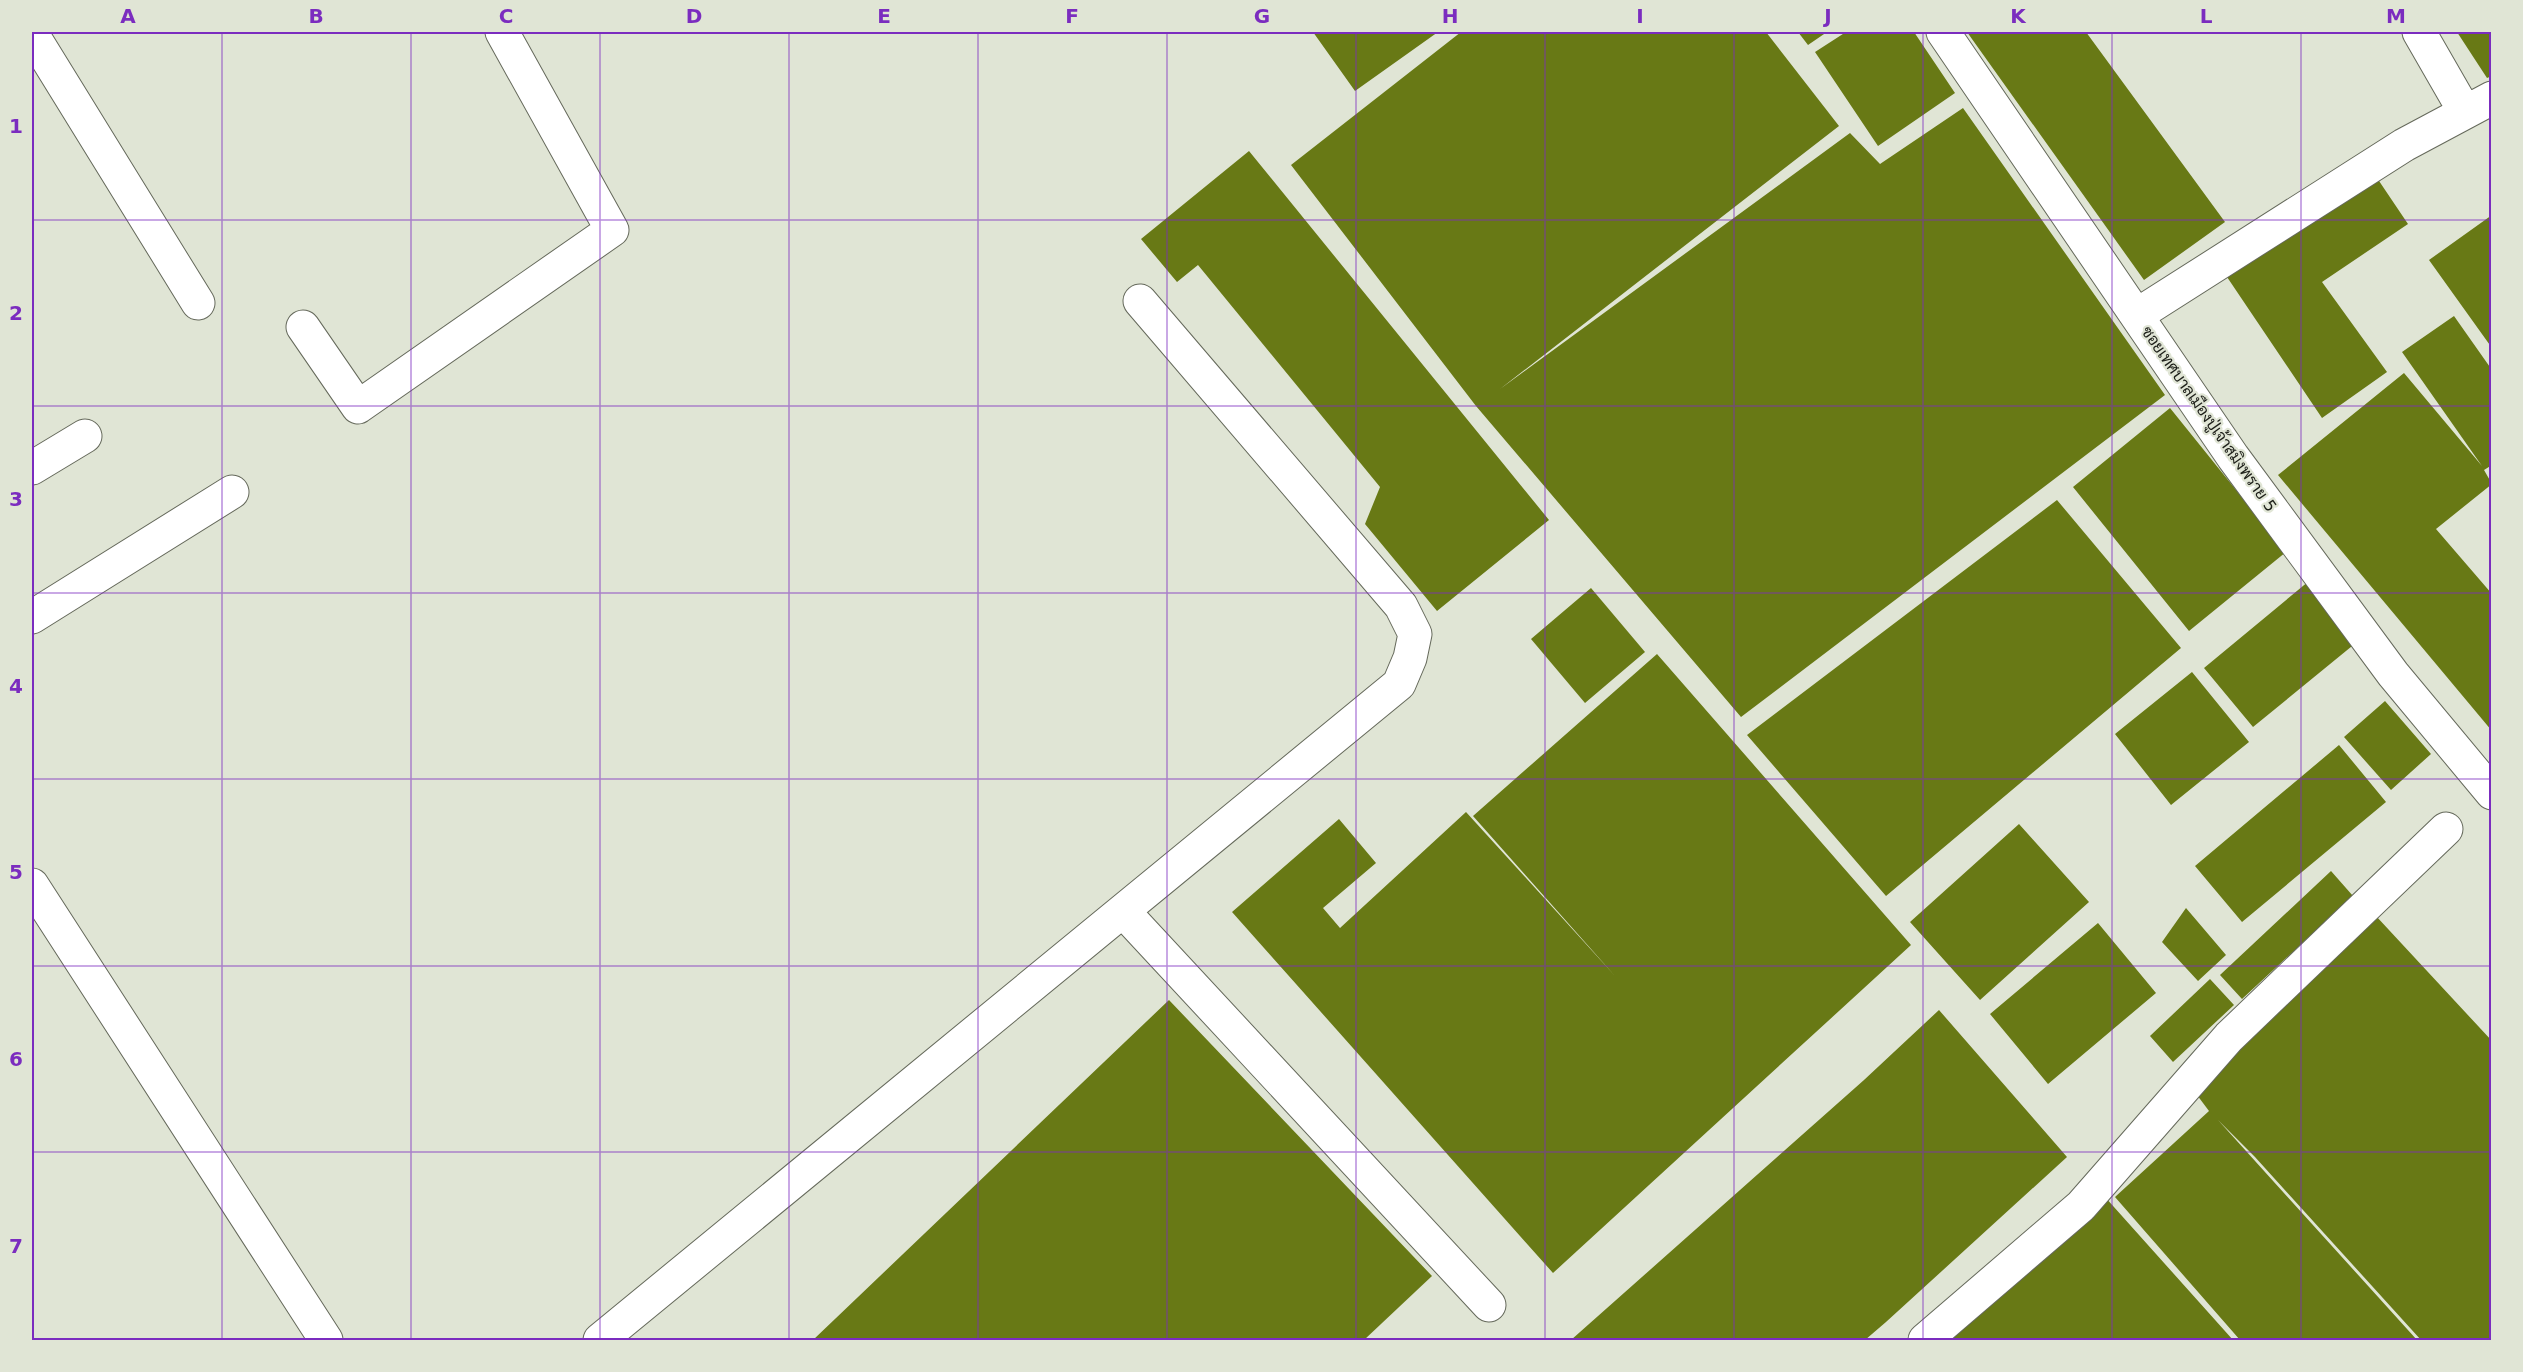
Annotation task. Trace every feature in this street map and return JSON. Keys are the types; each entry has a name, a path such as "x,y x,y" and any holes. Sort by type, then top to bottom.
{"street":[{"path":"303,327 358,407 612,230 502,32"},
{"name":"ซอยเทศบาลเมืองปู่เจ้าสมิงพราย 5","path":"1943,32 2233,457 2393,675 2492,793"},
{"path":"2137,315 2404,145 2478,105 2420,32"},
{"path":"32,34 40,70 198,303"},
{"path":"600,1341 1399,684 1410,658 1415,634 1401,606 1140,301"},
{"path":"32,468 85,435"},
{"path":"32,617 232,492"},
{"path":"1925,1341 2081,1206 2229,1037 2446,829"},
{"path":"32,885 326,1341"},
{"path":"1123,911 1489,1305"}],"building":[{"path":"1313,32 1438,32 1355,91"},
{"path":"1461,32 1766,32 1839,126 1500,389 1850,133 1880,164 1963,108 2165,395 1741,717 1476,406 1291,165"},
{"path":"1798,32 1827,32 1808,45"},
{"path":"1846,32 1914,32 1955,93 1878,146 1815,52"},
{"path":"1967,32 2086,32 2225,222 2144,280"},
{"path":"2457,32 2492,32 2492,76 2487,78"},
{"path":"1249,151 1549,520 1437,611 1365,524 1380,487 1198,265 1177,282 1141,239"},
{"path":"2375,175 2408,224 2322,282 2387,372 2322,418 2225,274"},
{"path":"2492,215 2492,348 2429,260"},
{"path":"2454,316 2492,370 2492,465 2484,470 2492,484 2436,529 2492,594 2492,731 2278,475 2404,373 2482,466 2402,352"},
{"path":"2170,408 2286,552 2189,631 2073,487"},
{"path":"2057,500 2181,648 1886,896 1747,735"},
{"path":"2309,581 2357,642 2253,727 2204,668"},
{"path":"1591,588 1645,652 1585,703 1531,639"},
{"path":"1657,654 1911,945 1553,1273 1232,912 1339,819 1376,863 1323,908 1340,928 1466,812 1615,976 1473,816"},
{"path":"2192,672 2249,742 2171,805 2115,734"},
{"path":"2385,701 2431,754 2391,790 2344,737"},
{"path":"2339,745 2386,802 2242,922 2195,866"},
{"path":"2019,824 2089,902 1980,1000 1910,922"},
{"path":"2331,871 2353,896 2242,999 2220,975"},
{"path":"2186,908 2226,955 2198,981 2162,942"},
{"path":"2376,916 2492,1041 2492,1340 2421,1340 2255,1157 2218,1120 2417,1340 2240,1340 2115,1197 2209,1111 2191,1087"},
{"path":"2098,923 2156,993 2048,1084 1990,1014"},
{"path":"2210,979 2234,1005 2173,1062 2150,1036"},
{"path":"1169,1000 1432,1276 1364,1340 813,1340"},
{"path":"1939,1010 2067,1157 1886,1322 1865,1340 1571,1340 1864,1080"},
{"path":"2105,1197 2233,1340 1946,1340"}]}
